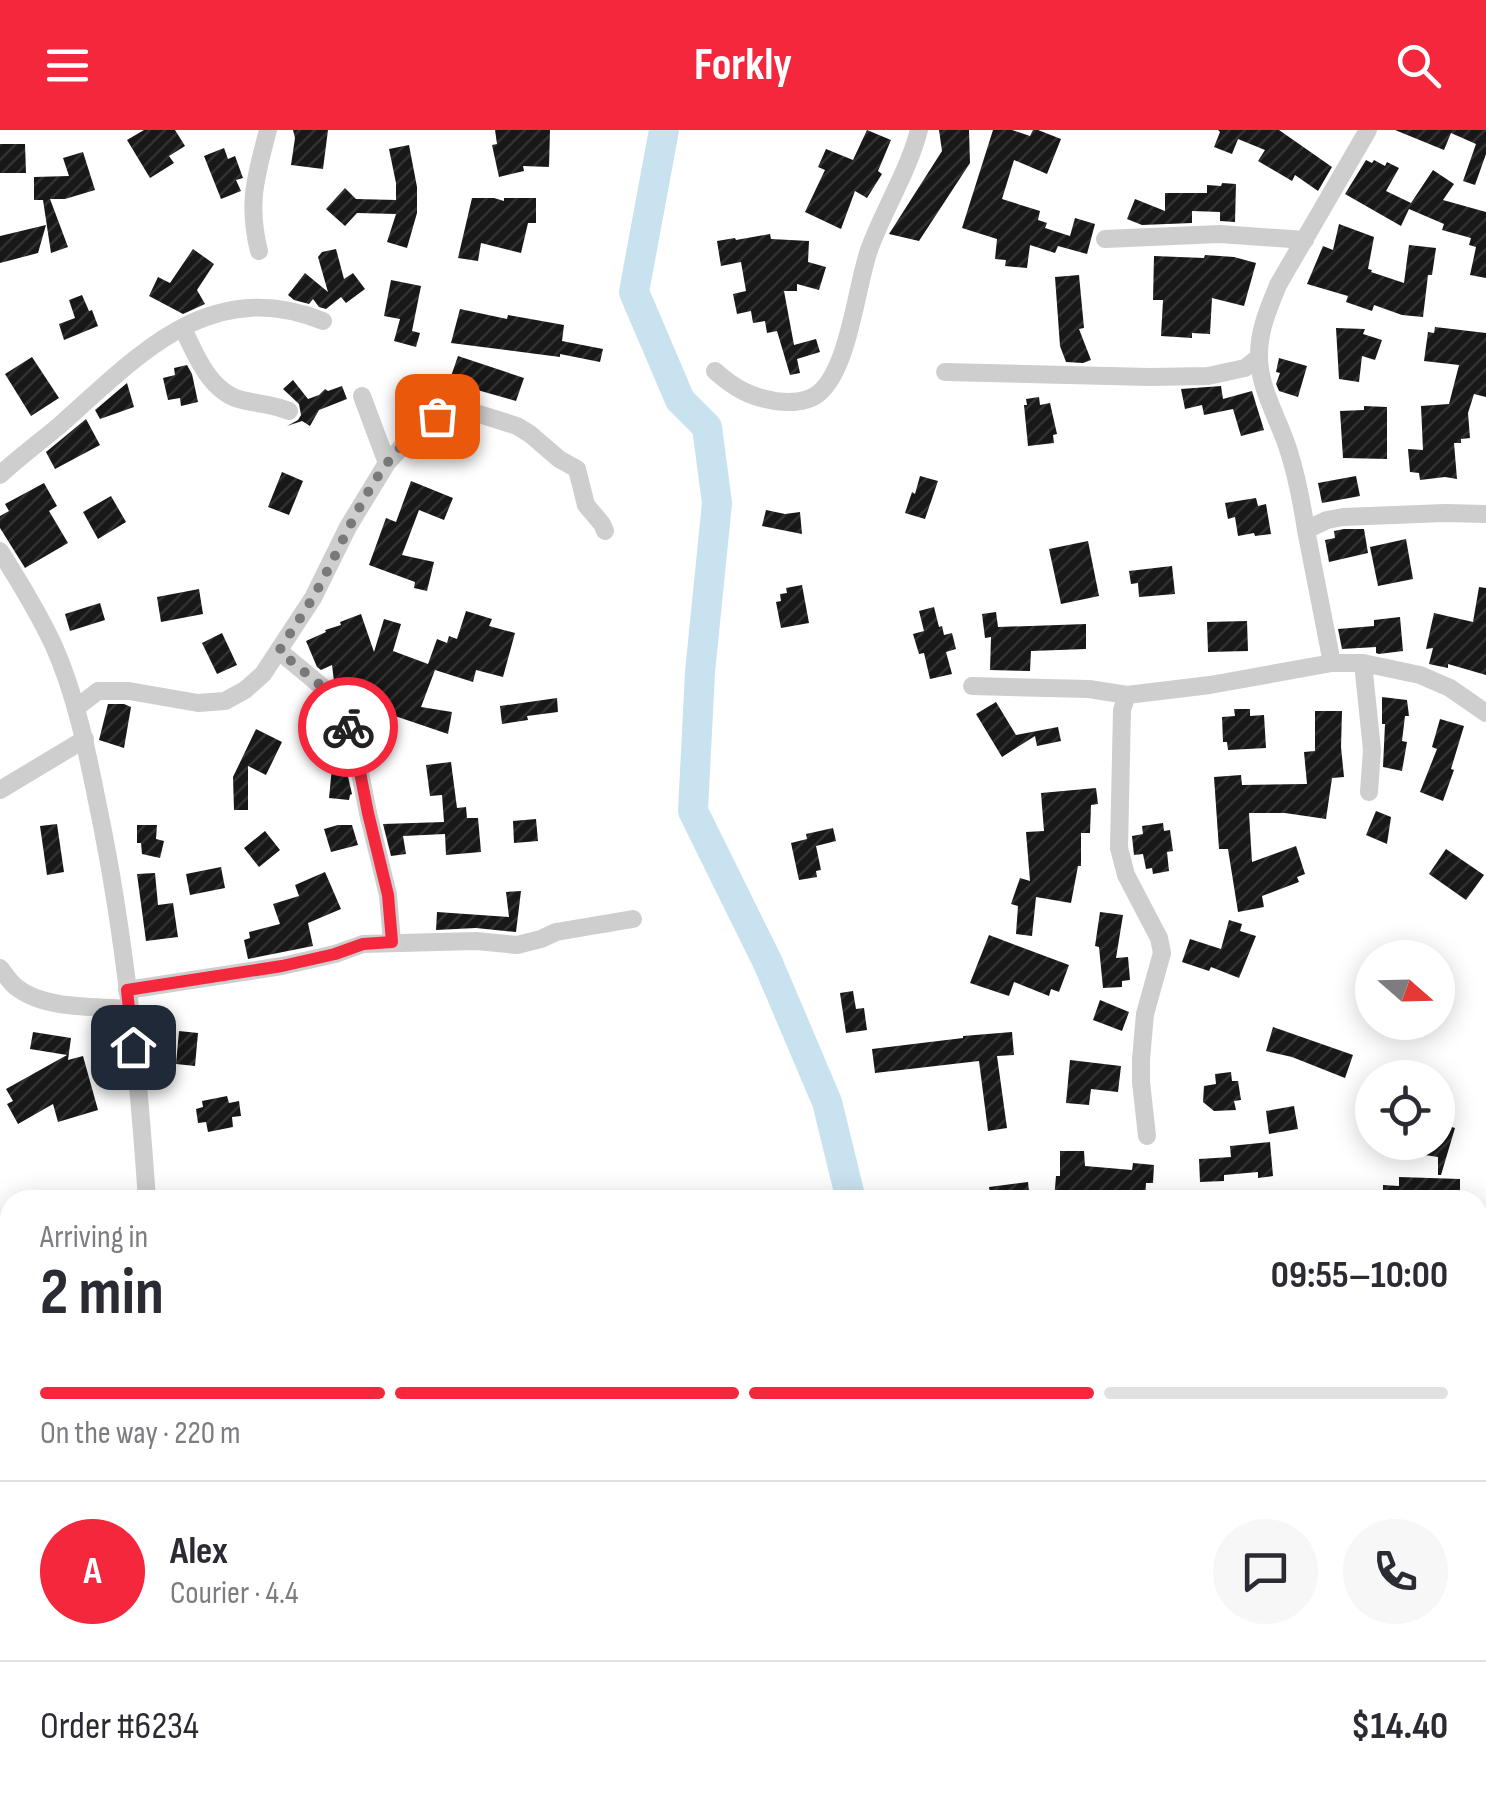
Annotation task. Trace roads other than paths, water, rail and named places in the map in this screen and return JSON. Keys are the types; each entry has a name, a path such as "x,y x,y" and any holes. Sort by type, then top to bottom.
{"street":[{"path":"258,250 252,197 268,130"},
{"path":"715,372 748,395 785,402 802,401 818,394 832,378 843,352 868,255 919,130"},
{"path":"1332,663 1290,452 1262,380 1259,357 1266,312 1278,286 1368,130"},
{"path":"1105,239 1220,234 1305,240"},
{"path":"0,474 138,354 183,328 236,307 264,306 300,312 323,321"},
{"path":"183,328 222,391 230,397 288,411"},
{"path":"944,372 1208,376 1245,368 1259,357"},
{"path":"362,396 387,463"},
{"path":"76,708 98,691 129,691 198,703 225,701 245,690 264,674 279,651 387,463 412,434 437,416 476,413 530,434 576,468 586,505 604,531"},
{"path":"1306,530 1343,516 1486,514"},
{"path":"0,552 54,647 84,739 106,846 127,990 146,1190"},
{"path":"279,651 337,699 354,742 388,895 392,942"},
{"path":"972,686 1090,689 1127,695 1332,663 1363,663 1420,675 1450,688 1486,713"},
{"path":"1363,663 1372,750 1368,792"},
{"path":"1127,695 1122,710 1119,848 1126,876 1159,938 1162,953 1146,1014 1140,1059 1148,1136"},
{"path":"0,790 84,739"},
{"path":"127,990 263,970 363,944 517,944 556,932 633,919"},
{"path":"0,968 15,986 34,998 56,1004 129,1009"}],"waterway":[{"path":"664,130 634,292 680,400 707,427 717,503 700,672 693,811 768,963 827,1102 849,1190"}]}
